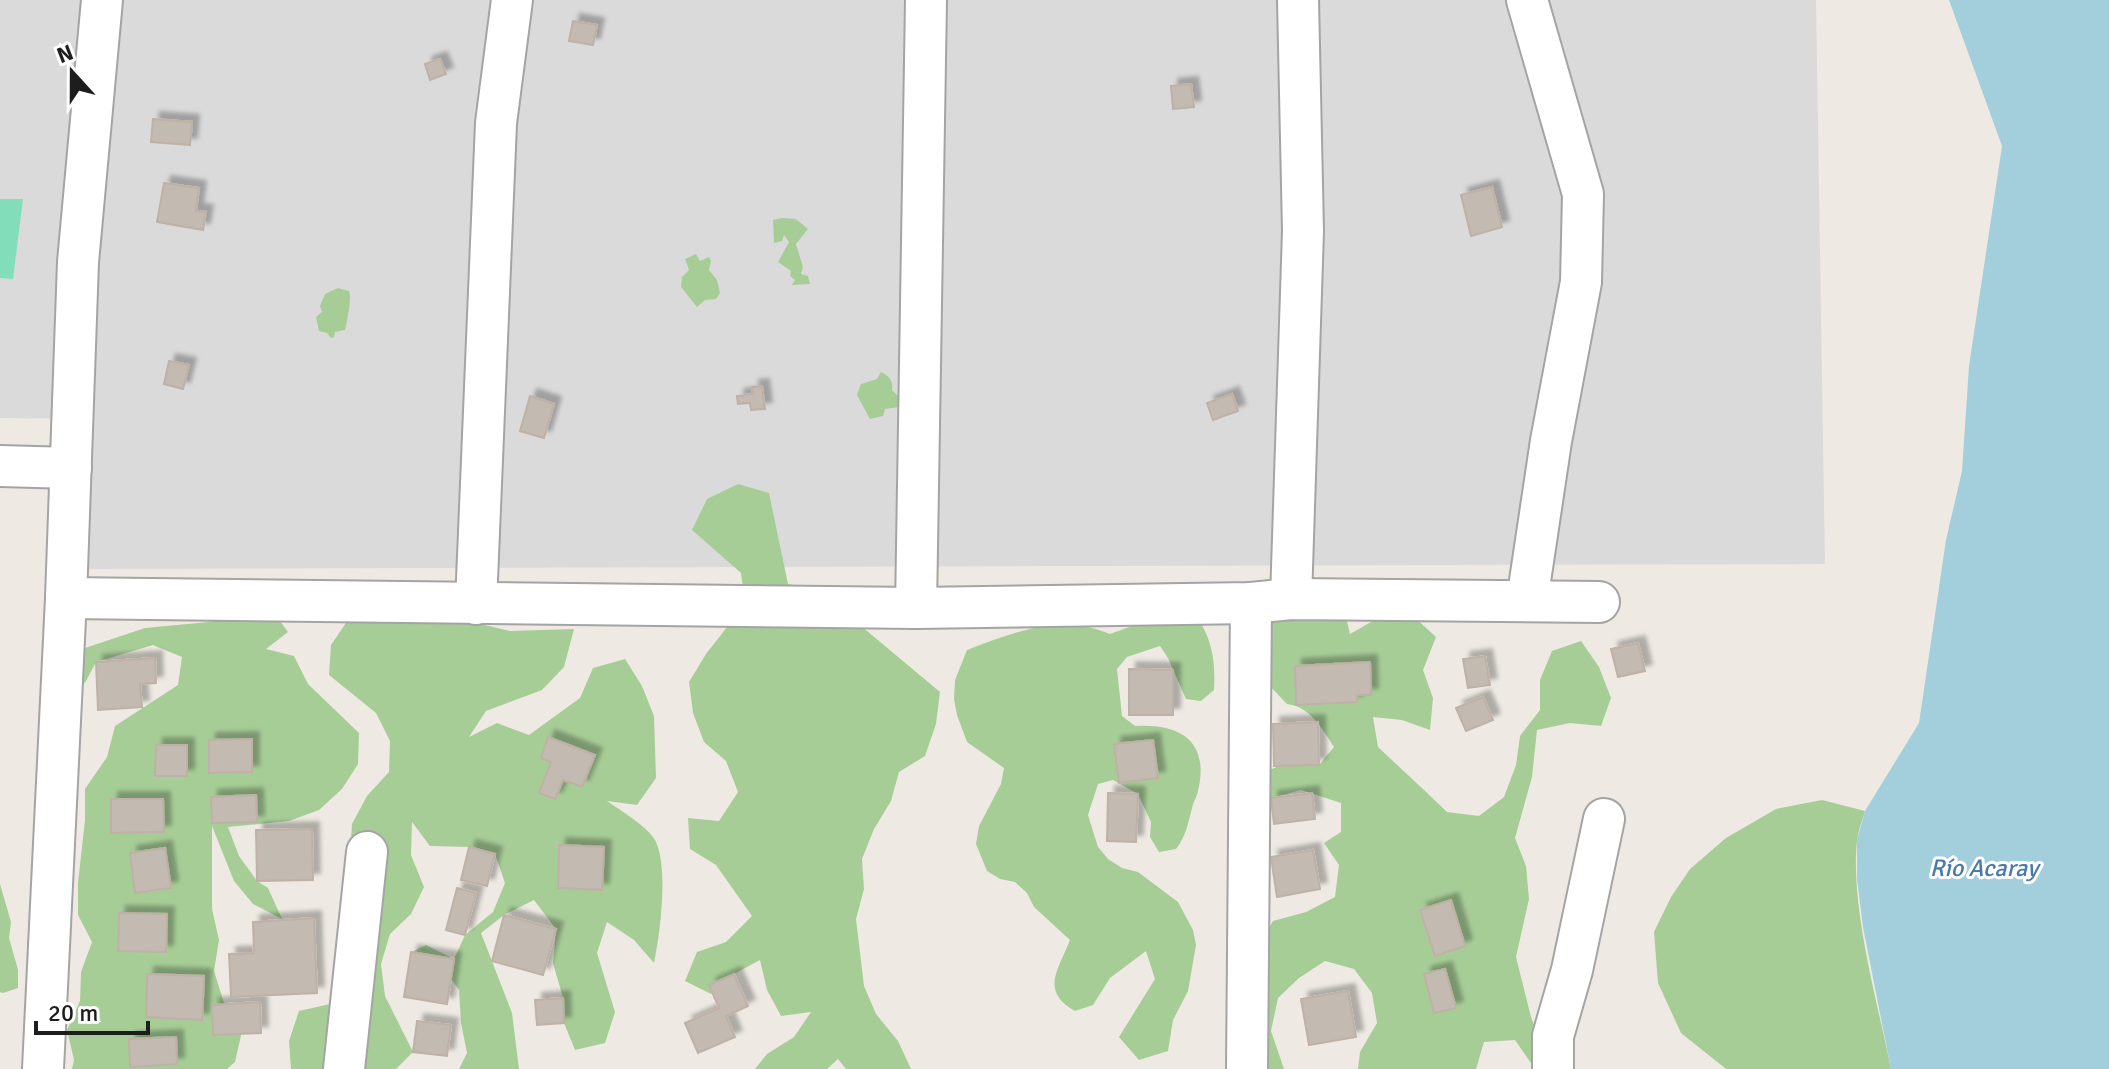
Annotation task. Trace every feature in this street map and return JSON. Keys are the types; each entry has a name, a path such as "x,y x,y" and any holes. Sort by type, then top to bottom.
{"street":[{"path":"43,1069 66,598 78,262 102,0"},
{"path":"476,604 496,123 512,0"},
{"path":"916,608 926,0"},
{"path":"1291,599 1303,231 1298,0"},
{"path":"1527,0 1583,194 1581,282 1551,441 1527,601"},
{"path":"0,466 71,468"},
{"path":"66,598 916,608 1251,603 1291,599 1599,602"},
{"path":"1247,1069 1251,603"},
{"path":"1553,1069 1553,1036 1572,970 1604,819"},
{"path":"344,1069 367,852"}],"shaded area":[{"path":"0,0 1816,0 1825,564 86,569 86,419 0,418"}],"green space":[{"path":"0,199 23,199 13,279 0,278"},
{"path":"796,219 808,229 796,244 803,267 801,274 808,276 810,284 792,285 795,280 790,276 791,271 778,262 789,242 784,235 782,241 774,243 773,220"},
{"path":"696,254 700,261 709,257 709,270 717,280 720,293 716,299 705,300 697,307 681,287 682,277 689,270 685,259"},
{"path":"338,288 349,291 349,310 345,330 335,332 331,338 319,331 316,317 322,312 320,306 325,294"},
{"path":"881,372 890,379 892,390 901,399 899,407 885,409 883,416 870,419 857,395 861,384 877,379"},
{"path":"738,484 769,493 788,584 818,590 940,692 936,724 925,756 899,772 891,801 874,829 862,859 864,889 856,919 864,986 876,1014 898,1041 911,1069 846,1069 838,1059 827,1069 755,1069 767,1054 794,1037 811,1012 781,1016 767,990 760,960 734,974 711,994 685,981 697,952 726,942 752,916 716,865 690,849 688,818 719,821 738,792 726,761 704,742 693,713 689,682 706,654 745,604 741,573 692,530 707,499"},
{"path":"1325,578 1343,604 1350,634 1378,618 1413,616 1436,637 1423,670 1433,698 1430,730 1402,720 1373,717 1378,747 1447,812 1479,816 1504,797 1516,765 1520,736 1540,710 1540,680 1552,651 1581,641 1599,667 1611,698 1601,726 1570,723 1537,730 1532,777 1515,838 1526,866 1529,899 1516,957 1531,1017 1552,1069 1533,1066 1515,1040 1484,1042 1476,1069 1358,1069 1360,1052 1377,1023 1372,993 1354,969 1325,961 1299,978 1278,998 1271,1031 1284,1069 1251,1069 1255,951 1273,921 1306,912 1335,897 1339,865 1324,843 1341,832 1341,803 1301,790 1271,798 1248,784 1281,766 1297,763 1319,765 1334,747 1309,714 1287,704 1265,681 1254,652 1292,581"},
{"path":"270,607 288,632 266,649 294,656 308,684 359,733 358,764 342,789 319,810 289,821 228,827 239,856 257,881 268,888 282,919 253,904 234,881 212,826 212,909 219,940 214,971 224,1003 242,1031 235,1062 227,1069 72,1069 74,1060 67,1030 80,1001 81,972 92,942 78,915 85,789 107,757 115,726 178,685 182,657 153,645 96,662 86,681 67,704 67,673 85,648 145,628 209,622"},
{"path":"1192,609 1208,638 1214,667 1214,690 1201,701 1186,699 1160,646 1127,657 1117,669 1122,716 1135,726 1178,732 1188,739 1200,759 1197,793 1182,839 1176,849 1159,852 1150,837 1151,822 1138,794 1113,780 1098,784 1088,815 1098,847 1108,859 1122,868 1138,872 1178,902 1193,930 1196,945 1188,991 1173,1020 1168,1051 1139,1060 1119,1037 1155,979 1146,951 1110,978 1093,1005 1075,1011 1057,996 1055,987 1057,970 1070,940 1034,907 1027,893 1015,882 1000,879 987,871 976,844 979,826 1001,784 1004,768 967,742 957,715 955,680 967,650 1020,631 1073,625 1110,634 1132,626 1140,612"},
{"path":"379,612 476,623 510,631 574,629 564,667 542,690 486,711 469,737 497,723 529,735 580,698 593,668 625,659 642,686 654,716 656,778 637,805 607,801 640,824 655,840 662,866 661,919 654,963 634,940 607,922 597,953 615,1012 605,1043 575,1050 564,1023 563,998 553,963 556,929 534,900 504,915 481,933 512,1013 519,1069 459,1069 467,1053 459,990 442,966 411,952 426,945 454,959 465,935 493,912 505,883 495,854 469,847 430,846 412,822 411,855 424,887 411,914 390,934 381,964 385,996 413,1052 396,1069 291,1069 289,1041 299,1011 330,1004 357,985 350,857 352,824 367,796 389,772 390,741 376,713 329,675 331,645 348,620"},
{"path":"1822,800 1865,811 1857,841 1856,867 1861,925 1891,1069 1726,1069 1681,1033 1658,983 1654,932 1671,897 1690,869 1726,838 1776,809"},
{"path":"0,884 11,922 9,938 18,970 18,988 3,993 0,992"}],"water":[{"name":"Río Acaray","path":"1949,0 2109,0 2109,1069 1891,1069 1863,927 1857,879 1857,840 1865,811 1919,723 1946,540 1962,471 1969,366 2002,146"}],"building":[{"path":"573,21 597,25 593,45 569,41"},
{"path":"440,59 446,74 430,80 425,64"},
{"path":"1191,84 1194,107 1173,109 1171,86"},
{"path":"153,119 192,122 190,145 151,142"},
{"path":"164,183 199,188 196,211 206,212 203,230 157,222"},
{"path":"1492,187 1502,227 1471,236 1461,195"},
{"path":"169,361 189,365 183,389 164,384"},
{"path":"762,386 765,409 751,410 750,403 738,404 737,396 753,394 752,387"},
{"path":"1232,394 1238,411 1213,420 1207,403"},
{"path":"530,396 554,404 544,438 520,431"},
{"path":"1638,643 1645,671 1618,677 1611,649"},
{"path":"1485,656 1490,685 1468,688 1463,659"},
{"path":"155,658 156,683 140,684 142,707 98,710 96,662"},
{"path":"1370,662 1371,695 1357,695 1357,702 1296,705 1295,666"},
{"path":"1129,669 1173,670 1173,715 1129,715"},
{"path":"1483,697 1493,720 1466,731 1456,708"},
{"path":"1318,722 1319,765 1274,766 1273,724"},
{"path":"548,737 595,755 582,787 563,780 555,799 539,793 551,762 541,758"},
{"path":"252,739 252,772 209,773 209,740"},
{"path":"1153,740 1158,778 1119,783 1114,744"},
{"path":"156,745 187,745 187,776 155,776"},
{"path":"1108,793 1138,794 1136,842 1107,841"},
{"path":"1312,793 1315,819 1274,824 1271,798"},
{"path":"256,795 257,822 212,823 211,797"},
{"path":"111,799 163,799 164,832 111,833"},
{"path":"312,829 313,880 257,881 256,830"},
{"path":"559,845 604,847 602,890 558,888"},
{"path":"469,847 495,854 487,886 461,880"},
{"path":"165,848 171,888 135,893 130,853"},
{"path":"1313,850 1320,889 1277,897 1271,857"},
{"path":"457,888 476,893 465,935 446,930"},
{"path":"1451,900 1465,946 1435,956 1420,910"},
{"path":"119,913 167,914 166,952 118,951"},
{"path":"504,915 556,929 543,975 492,961"},
{"path":"314,918 317,993 231,997 229,954 254,953 253,922"},
{"path":"411,952 454,959 447,1004 404,997"},
{"path":"1445,969 1456,1008 1434,1013 1424,974"},
{"path":"147,974 204,976 202,1020 146,1017"},
{"path":"734,974 748,1006 726,1016 735,1037 698,1053 685,1023 719,1008 709,985"},
{"path":"1348,991 1356,1037 1309,1045 1301,999"},
{"path":"563,998 564,1023 537,1025 535,1000"},
{"path":"260,1002 261,1033 213,1035 212,1005"},
{"path":"417,1021 451,1025 447,1056 413,1052"},
{"path":"176,1037 177,1064 130,1067 129,1039"}]}
